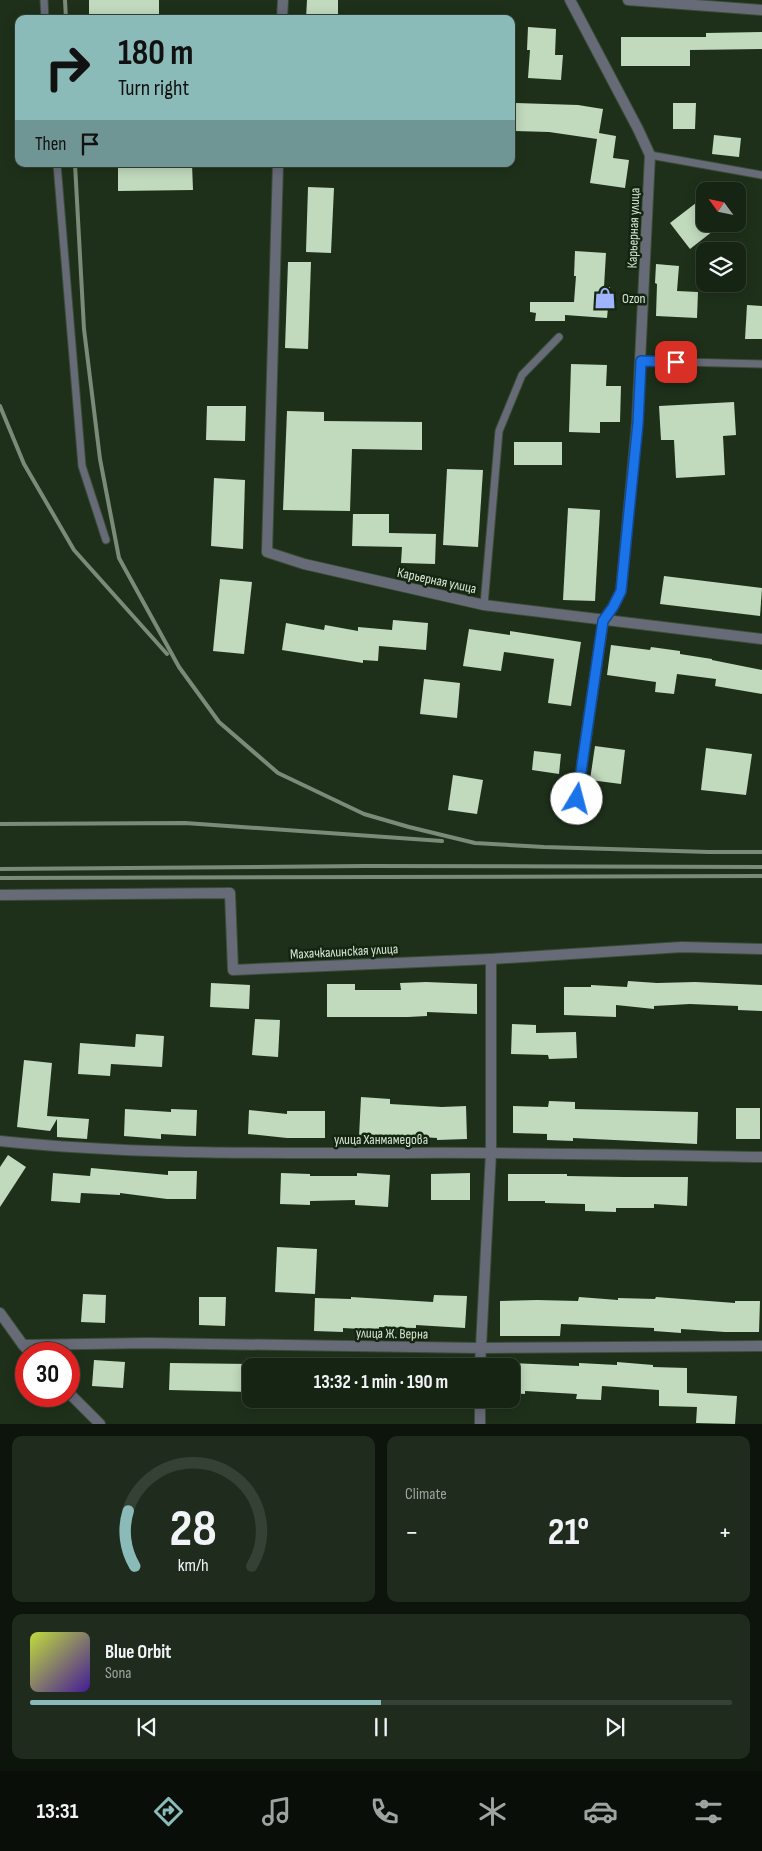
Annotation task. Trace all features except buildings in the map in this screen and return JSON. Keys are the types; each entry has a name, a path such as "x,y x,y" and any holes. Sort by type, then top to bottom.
{"street":[{"path":"282,15 283,0"},
{"name":"Карьерная улица","path":"570,0 650,155 638,423 621,591 603,621 577,799"},
{"path":"628,0 762,10"},
{"name":"Карьерная улица","path":"278,167 267,552 314,566 484,605 762,639"},
{"name":"Махачкалинская улица","path":"0,894 230,893 233,970 682,947 762,949"},
{"path":"480,1358 491,1152 491,958"},
{"name":"улица Ханмамедова","path":"0,1141 44,1146 229,1153 491,1152 762,1157"},
{"path":"0,1314 20,1342"},
{"name":"улица Ж. Верна","path":"80,1344 148,1342 480,1348 762,1346"},
{"path":"80,1403 100,1424"},
{"path":"480,1408 480,1424"}],"lane":[{"path":"44,0 45,15"},
{"path":"650,155 762,175"},
{"path":"57,167 82,466 106,540"},
{"path":"484,605 499,431 522,374 559,337"},
{"path":"641,361 762,364"}],"railway":[{"path":"65,0 66,15"},
{"path":"75,167 84,329 100,459 119,558 179,667 219,722 278,773 364,814 475,843 544,847 762,852"},
{"path":"0,406 24,464 74,550 167,654"},
{"path":"0,824 185,823 442,841"},
{"path":"0,869 365,866 762,867"},
{"path":"0,878 762,876"}],"place":[{"name":"Ozon","path":"605,298"}],"route":[{"path":"577,799 603,621 621,591 638,423 641,361 676,362"}]}
